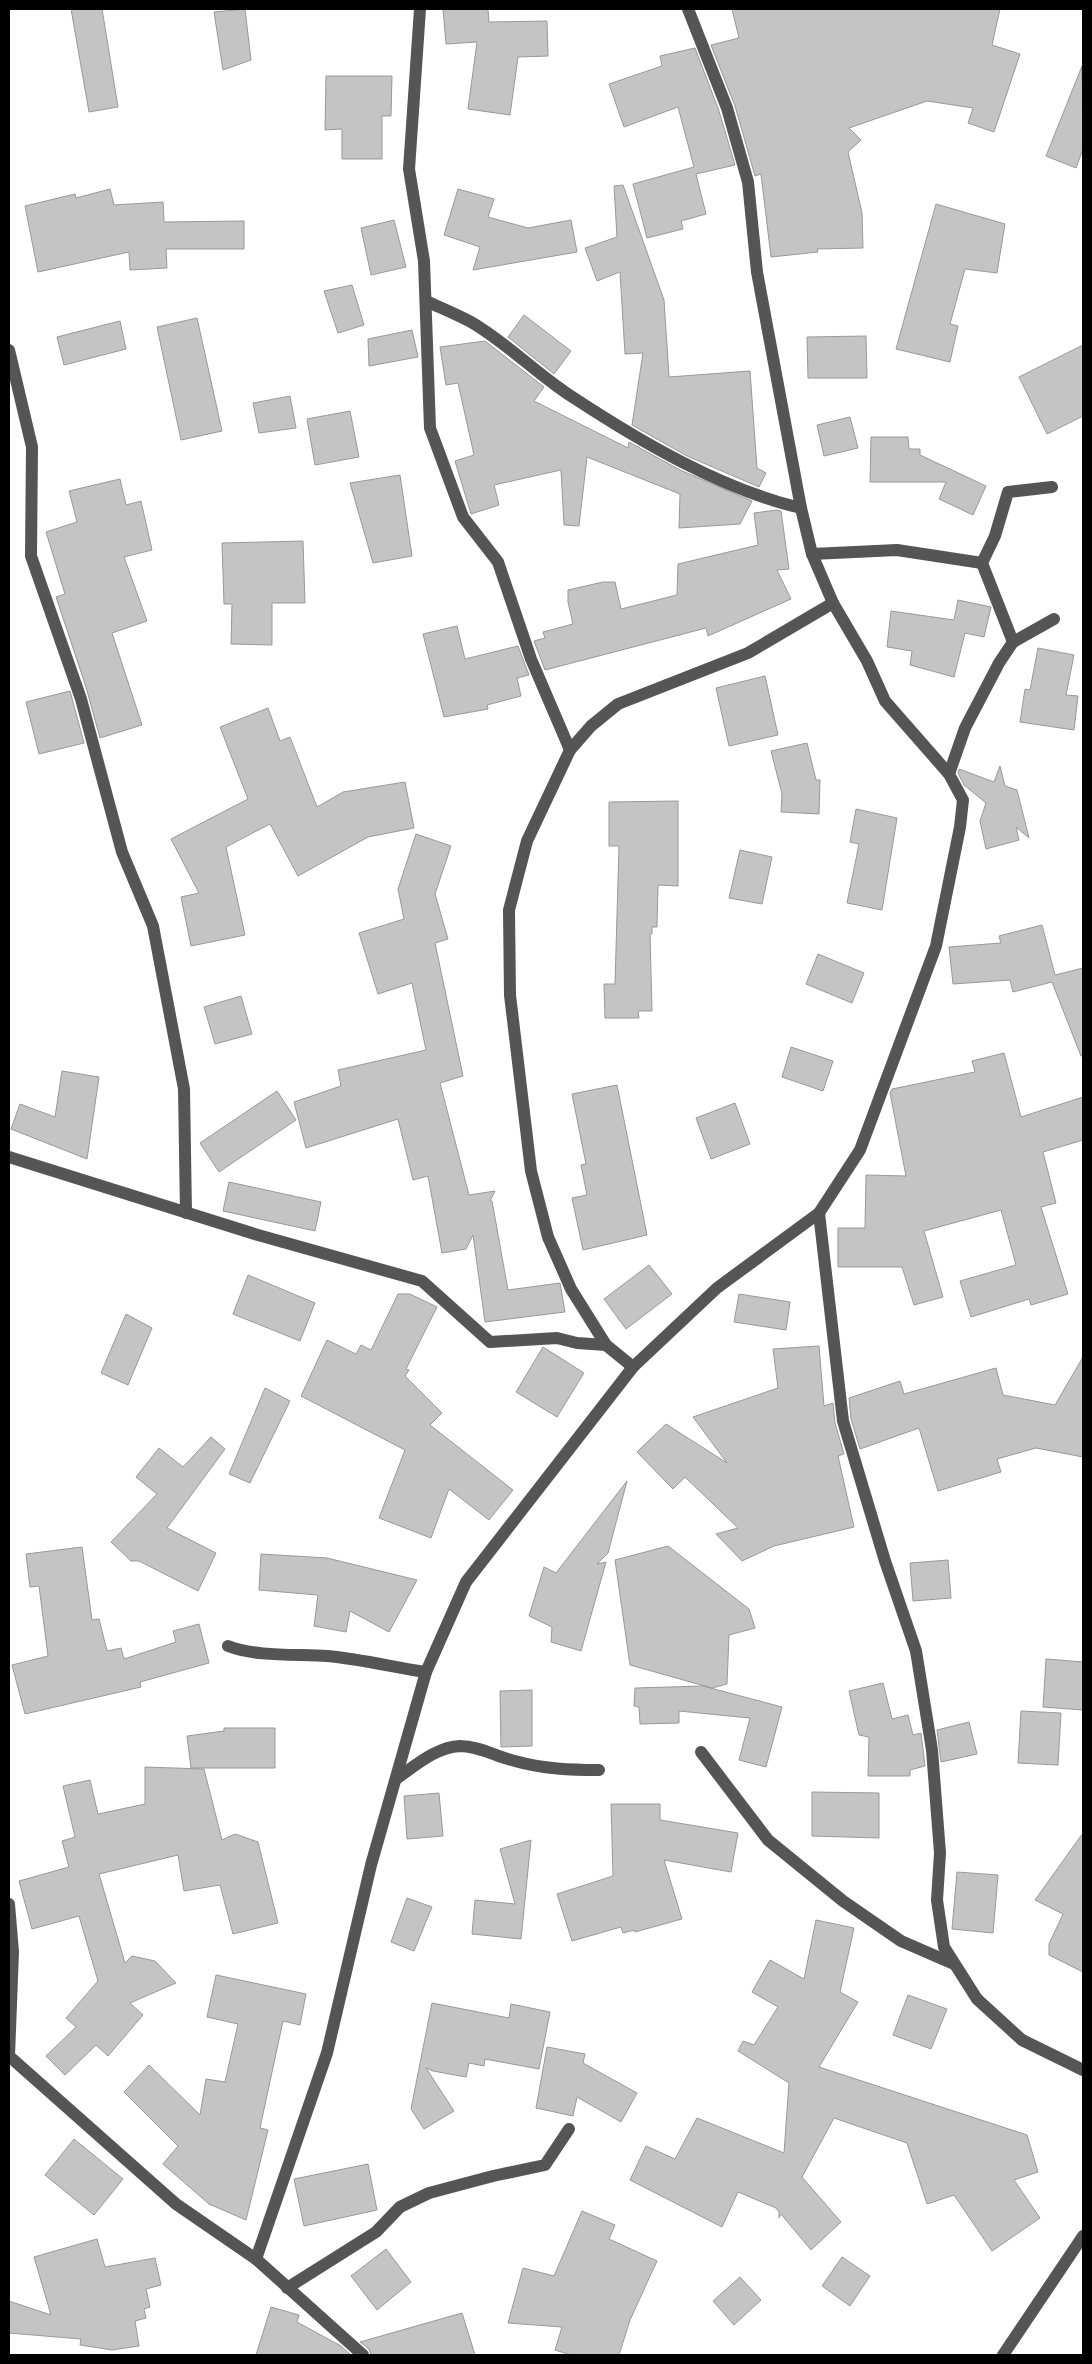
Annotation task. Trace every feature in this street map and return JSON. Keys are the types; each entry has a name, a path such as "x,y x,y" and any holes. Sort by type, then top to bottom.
{"street":[{"path":"420,9 408,169 424,261 430,428 463,517 498,562 531,659 570,750"},
{"path":"256,2259 327,2053 371,1865 426,1672 466,1582 633,1367 717,1288 819,1213 860,1150 936,946 960,827 963,800 949,774 885,700 867,661 833,603 812,554 801,508 757,272 748,182 727,108 688,9"},
{"path":"426,301 472,322 573,398 651,444 720,481 770,501 801,508"},
{"path":"9,350 14,396 32,446 31,556 81,699 122,852 153,926 184,1089 186,1213"},
{"path":"1013,642 982,563 995,536 1008,492 1052,487"},
{"path":"812,554 897,550 982,563"},
{"path":"633,1367 606,1345 571,1289 548,1237 531,1171 510,995 509,910 527,841 570,750 591,726 618,704 748,652 833,603"},
{"path":"949,774 965,728 999,663 1013,642 1054,619"},
{"path":"9,1157 186,1213 422,1281 490,1342 557,1338 577,1343 606,1345"},
{"path":"819,1213 843,1420 885,1561 916,1651 932,1750 940,1853 937,1900 944,1947 977,1998 1022,2040 1083,2070"},
{"path":"228,1646 236,1649 271,1653 330,1657 426,1672"},
{"path":"396,1779 435,1753 460,1746 485,1750 515,1761 566,1770 599,1770"},
{"path":"702,1752 768,1840 843,1901 901,1941 954,1964"},
{"path":"9,1904 13,1952 9,2056 176,2204 256,2259 286,2288 363,2355"},
{"path":"286,2288 376,2232 400,2207 429,2193 493,2176 545,2165 569,2129"},
{"path":"1003,2355 1083,2236"}],"building":[{"path":"71,9 102,9 118,107 89,112"},
{"path":"245,9 251,60 223,70 214,12"},
{"path":"443,9 488,9 489,22 547,21 548,56 518,57 510,115 468,109 477,42 446,44"},
{"path":"732,9 1000,9 992,45 1020,54 994,132 968,123 973,108 927,101 849,128 861,140 848,152 862,213 863,248 817,249 818,252 771,257 761,174 755,176 735,106 711,45 739,38"},
{"path":"695,48 719,111 735,165 696,174 706,214 681,221 683,229 647,238 633,184 694,167 678,107 624,127 609,84 662,66 660,56"},
{"path":"1082,66 1083,149 1076,168 1046,156"},
{"path":"326,76 392,76 391,116 382,116 382,159 342,159 342,129 325,130"},
{"path":"623,185 664,300 669,377 750,371 757,468 766,473 759,487 687,456 632,425 643,353 625,354 620,272 597,281 585,248 617,237 614,186"},
{"path":"110,189 114,205 163,202 164,222 244,221 244,249 166,249 167,268 130,270 129,252 38,272 25,206 75,194 76,198"},
{"path":"458,189 494,199 488,217 528,228 571,220 577,252 473,270 480,247 444,235"},
{"path":"936,204 1005,224 997,273 965,269 950,324 958,326 950,362 896,349"},
{"path":"394,220 406,267 371,275 361,228"},
{"path":"352,285 364,325 338,333 324,291"},
{"path":"524,315 571,351 554,374 508,337"},
{"path":"197,318 222,431 181,440 157,327"},
{"path":"120,321 126,349 64,365 57,337"},
{"path":"412,330 418,357 369,366 368,339"},
{"path":"866,336 867,378 808,378 807,337"},
{"path":"485,341 544,387 534,401 628,448 629,442 680,470 752,501 740,524 679,528 680,494 587,457 579,526 564,525 561,470 494,485 499,505 471,514 455,461 474,455 458,383 446,385 440,347"},
{"path":"1083,345 1083,416 1047,434 1019,377"},
{"path":"290,396 296,428 259,433 253,403"},
{"path":"350,411 359,457 315,465 307,419"},
{"path":"850,417 858,448 824,456 817,425"},
{"path":"871,437 908,437 909,449 920,449 920,455 986,486 973,515 939,499 946,482 870,482"},
{"path":"400,475 412,556 373,563 350,483"},
{"path":"120,479 126,505 141,501 152,550 124,557 147,621 112,633 142,725 100,738 86,687 56,597 65,594 46,532 77,522 69,491"},
{"path":"781,511 789,569 777,570 791,599 708,636 706,628 545,670 534,641 545,638 543,632 573,624 568,602 568,590 603,582 615,582 621,609 677,595 678,564 758,545 754,513"},
{"path":"303,541 305,603 272,603 272,645 231,644 232,604 224,604 222,543"},
{"path":"958,600 991,607 984,637 965,633 954,677 910,665 912,651 887,647 891,611 954,620"},
{"path":"457,626 465,659 518,646 529,675 517,678 521,696 487,705 488,709 444,717 423,634"},
{"path":"1038,648 1074,655 1066,695 1078,696 1074,730 1020,722 1025,689 1030,690"},
{"path":"765,676 778,735 729,746 716,688"},
{"path":"70,691 84,743 39,754 26,702"},
{"path":"268,708 280,741 290,737 317,807 343,792 405,782 414,828 368,837 298,876 270,824 226,847 245,935 191,946 181,897 199,893 171,839 248,799 220,727"},
{"path":"807,743 816,780 820,780 819,814 781,812 782,794 771,751"},
{"path":"1000,766 1005,786 1017,790 1029,838 1016,827 1019,840 986,849 980,821 986,803 964,785 958,773 959,769 994,782"},
{"path":"678,801 678,886 658,885 657,927 652,927 652,934 650,934 652,1011 638,1011 639,1018 605,1018 604,984 615,984 619,846 609,846 609,802"},
{"path":"856,809 897,818 882,910 847,903 859,844 850,842"},
{"path":"416,834 451,846 435,894 448,939 435,943 463,1076 440,1083 469,1195 495,1191 490,1201 492,1201 508,1290 560,1283 565,1312 485,1322 473,1235 466,1249 442,1253 428,1176 413,1180 398,1119 306,1148 294,1102 341,1086 338,1070 426,1050 412,983 378,994 359,933 404,919 398,889"},
{"path":"740,850 772,857 762,904 729,898"},
{"path":"1042,925 1055,975 1083,968 1083,1056 1081,1056 1052,982 1013,992 1010,980 953,984 949,947 1001,943 999,936"},
{"path":"818,954 864,973 852,1003 806,984"},
{"path":"241,996 252,1034 215,1044 204,1007"},
{"path":"791,1047 833,1061 823,1091 782,1077"},
{"path":"1004,1053 1021,1117 1083,1097 1083,1140 1043,1152 1056,1203 1041,1207 1068,1294 1031,1305 1029,1299 971,1317 960,1281 1016,1265 1001,1210 924,1231 943,1297 914,1305 902,1267 838,1267 838,1228 865,1228 866,1175 906,1176 890,1093 892,1089 975,1072 972,1061"},
{"path":"62,1071 99,1077 87,1159 11,1129 20,1104 55,1117"},
{"path":"617,1085 647,1235 583,1250 572,1198 587,1195 581,1165 586,1164 572,1094"},
{"path":"277,1091 296,1120 219,1172 200,1143"},
{"path":"735,1103 750,1144 711,1159 696,1118"},
{"path":"229,1182 321,1202 315,1231 223,1211"},
{"path":"649,1265 672,1294 626,1329 604,1299"},
{"path":"248,1275 315,1303 300,1341 233,1314"},
{"path":"398,1294 410,1294 437,1307 406,1369 409,1370 405,1376 442,1413 430,1425 513,1490 489,1520 449,1489 431,1538 379,1518 405,1450 301,1396 327,1340 356,1354 361,1345 371,1350"},
{"path":"739,1294 790,1302 786,1330 734,1322"},
{"path":"126,1314 152,1328 128,1385 101,1373"},
{"path":"819,1346 824,1406 833,1403 835,1423 844,1454 838,1456 854,1527 774,1546 742,1561 716,1534 738,1528 685,1477 673,1489 637,1452 666,1424 727,1463 693,1417 778,1388 773,1349"},
{"path":"543,1347 584,1373 557,1417 516,1392"},
{"path":"1083,1357 1083,1457 1036,1448 997,1459 1001,1472 938,1491 919,1428 860,1449 851,1419 849,1398 900,1381 904,1394 996,1368 1003,1395 1055,1405"},
{"path":"265,1388 290,1401 250,1483 229,1474"},
{"path":"211,1437 225,1449 167,1528 216,1553 198,1591 139,1561 131,1561 111,1542 157,1494 136,1477 159,1448 183,1467"},
{"path":"627,1481 608,1553 597,1564 606,1562 581,1651 551,1642 552,1627 529,1616 544,1567 556,1573"},
{"path":"668,1546 749,1609 755,1628 729,1635 727,1684 712,1688 630,1665 615,1560"},
{"path":"82,1547 92,1620 99,1619 107,1651 121,1648 124,1659 176,1642 173,1631 199,1624 209,1663 140,1682 141,1687 25,1714 12,1665 48,1656 39,1586 30,1587 26,1554"},
{"path":"261,1554 327,1558 417,1580 389,1632 350,1611 346,1632 314,1626 318,1595 259,1590"},
{"path":"948,1560 951,1598 913,1601 910,1563"},
{"path":"1046,1659 1083,1662 1083,1710 1043,1707"},
{"path":"883,1683 892,1719 908,1715 913,1735 921,1733 925,1766 910,1770 910,1776 868,1776 869,1737 859,1735 849,1691"},
{"path":"703,1686 782,1707 766,1767 739,1760 750,1718 679,1711 679,1723 640,1724 639,1707 634,1706 635,1688"},
{"path":"532,1690 532,1746 501,1747 500,1691"},
{"path":"1021,1711 1061,1713 1058,1765 1018,1763"},
{"path":"969,1722 977,1754 941,1762 937,1730"},
{"path":"224,1728 275,1728 275,1768 191,1768 187,1736 224,1731"},
{"path":"145,1767 204,1769 222,1840 235,1834 258,1842 278,1923 233,1934 220,1885 184,1891 178,1855 99,1874 125,1963 132,1956 155,1961 176,1983 130,2003 143,2015 108,2056 96,2045 65,2075 46,2056 76,2027 66,2018 98,1981 79,1916 32,1929 19,1881 69,1867 62,1841 75,1837 63,1786 90,1780 98,1814 145,1804"},
{"path":"812,1792 879,1793 879,1838 812,1836"},
{"path":"439,1793 443,1836 407,1839 404,1796"},
{"path":"611,1804 660,1804 660,1820 738,1833 731,1872 664,1860 682,1919 635,1932 635,1930 623,1933 621,1927 572,1941 557,1894 613,1876"},
{"path":"1083,1833 1083,1972 1049,1955 1049,1944 1063,1914 1035,1900"},
{"path":"531,1840 521,1939 472,1934 475,1900 515,1904 500,1849"},
{"path":"957,1872 998,1875 993,1933 952,1929"},
{"path":"407,1898 432,1907 414,1951 391,1942"},
{"path":"816,1920 854,1928 840,1992 858,2002 819,2067 1027,2135 1038,2172 1014,2180 1040,2218 992,2251 954,2195 927,2204 907,2143 834,2118 802,2177 841,2222 811,2250 781,2214 779,2218 779,2212 776,2208 738,2192 722,2227 630,2180 646,2146 675,2159 697,2118 784,2153 789,2083 738,2051 743,2041 754,2045 778,2007 752,1992 770,1960 804,1979"},
{"path":"216,1975 306,1994 300,2025 283,2021 260,2128 268,2130 246,2220 209,2204 163,2164 178,2146 124,2092 149,2065 200,2115 206,2079 225,2082 238,2024 207,2017"},
{"path":"908,1995 947,2009 931,2049 893,2035"},
{"path":"432,2003 509,2018 511,2004 550,2012 539,2069 485,2059 484,2066 469,2063 466,2077 426,2068 454,2111 424,2129 411,2109"},
{"path":"547,2047 585,2054 583,2063 637,2093 621,2122 577,2097 573,2116 536,2108"},
{"path":"74,2139 123,2179 94,2215 45,2175"},
{"path":"368,2164 377,2210 304,2226 294,2179"},
{"path":"582,2211 615,2225 609,2239 657,2261 630,2320 619,2355 571,2355 555,2350 562,2327 508,2323 523,2268 554,2276"},
{"path":"97,2239 105,2267 155,2258 161,2285 146,2289 150,2307 144,2309 146,2318 135,2321 139,2346 112,2350 80,2345 81,2339 9,2333 9,2301 51,2315 34,2257"},
{"path":"386,2249 411,2282 377,2310 351,2276"},
{"path":"842,2257 870,2276 850,2306 822,2286"},
{"path":"740,2277 761,2300 734,2325 713,2301"},
{"path":"271,2307 299,2315 297,2322 341,2346 351,2355 256,2355"},
{"path":"462,2313 475,2355 371,2355 369,2349 360,2342"}]}
